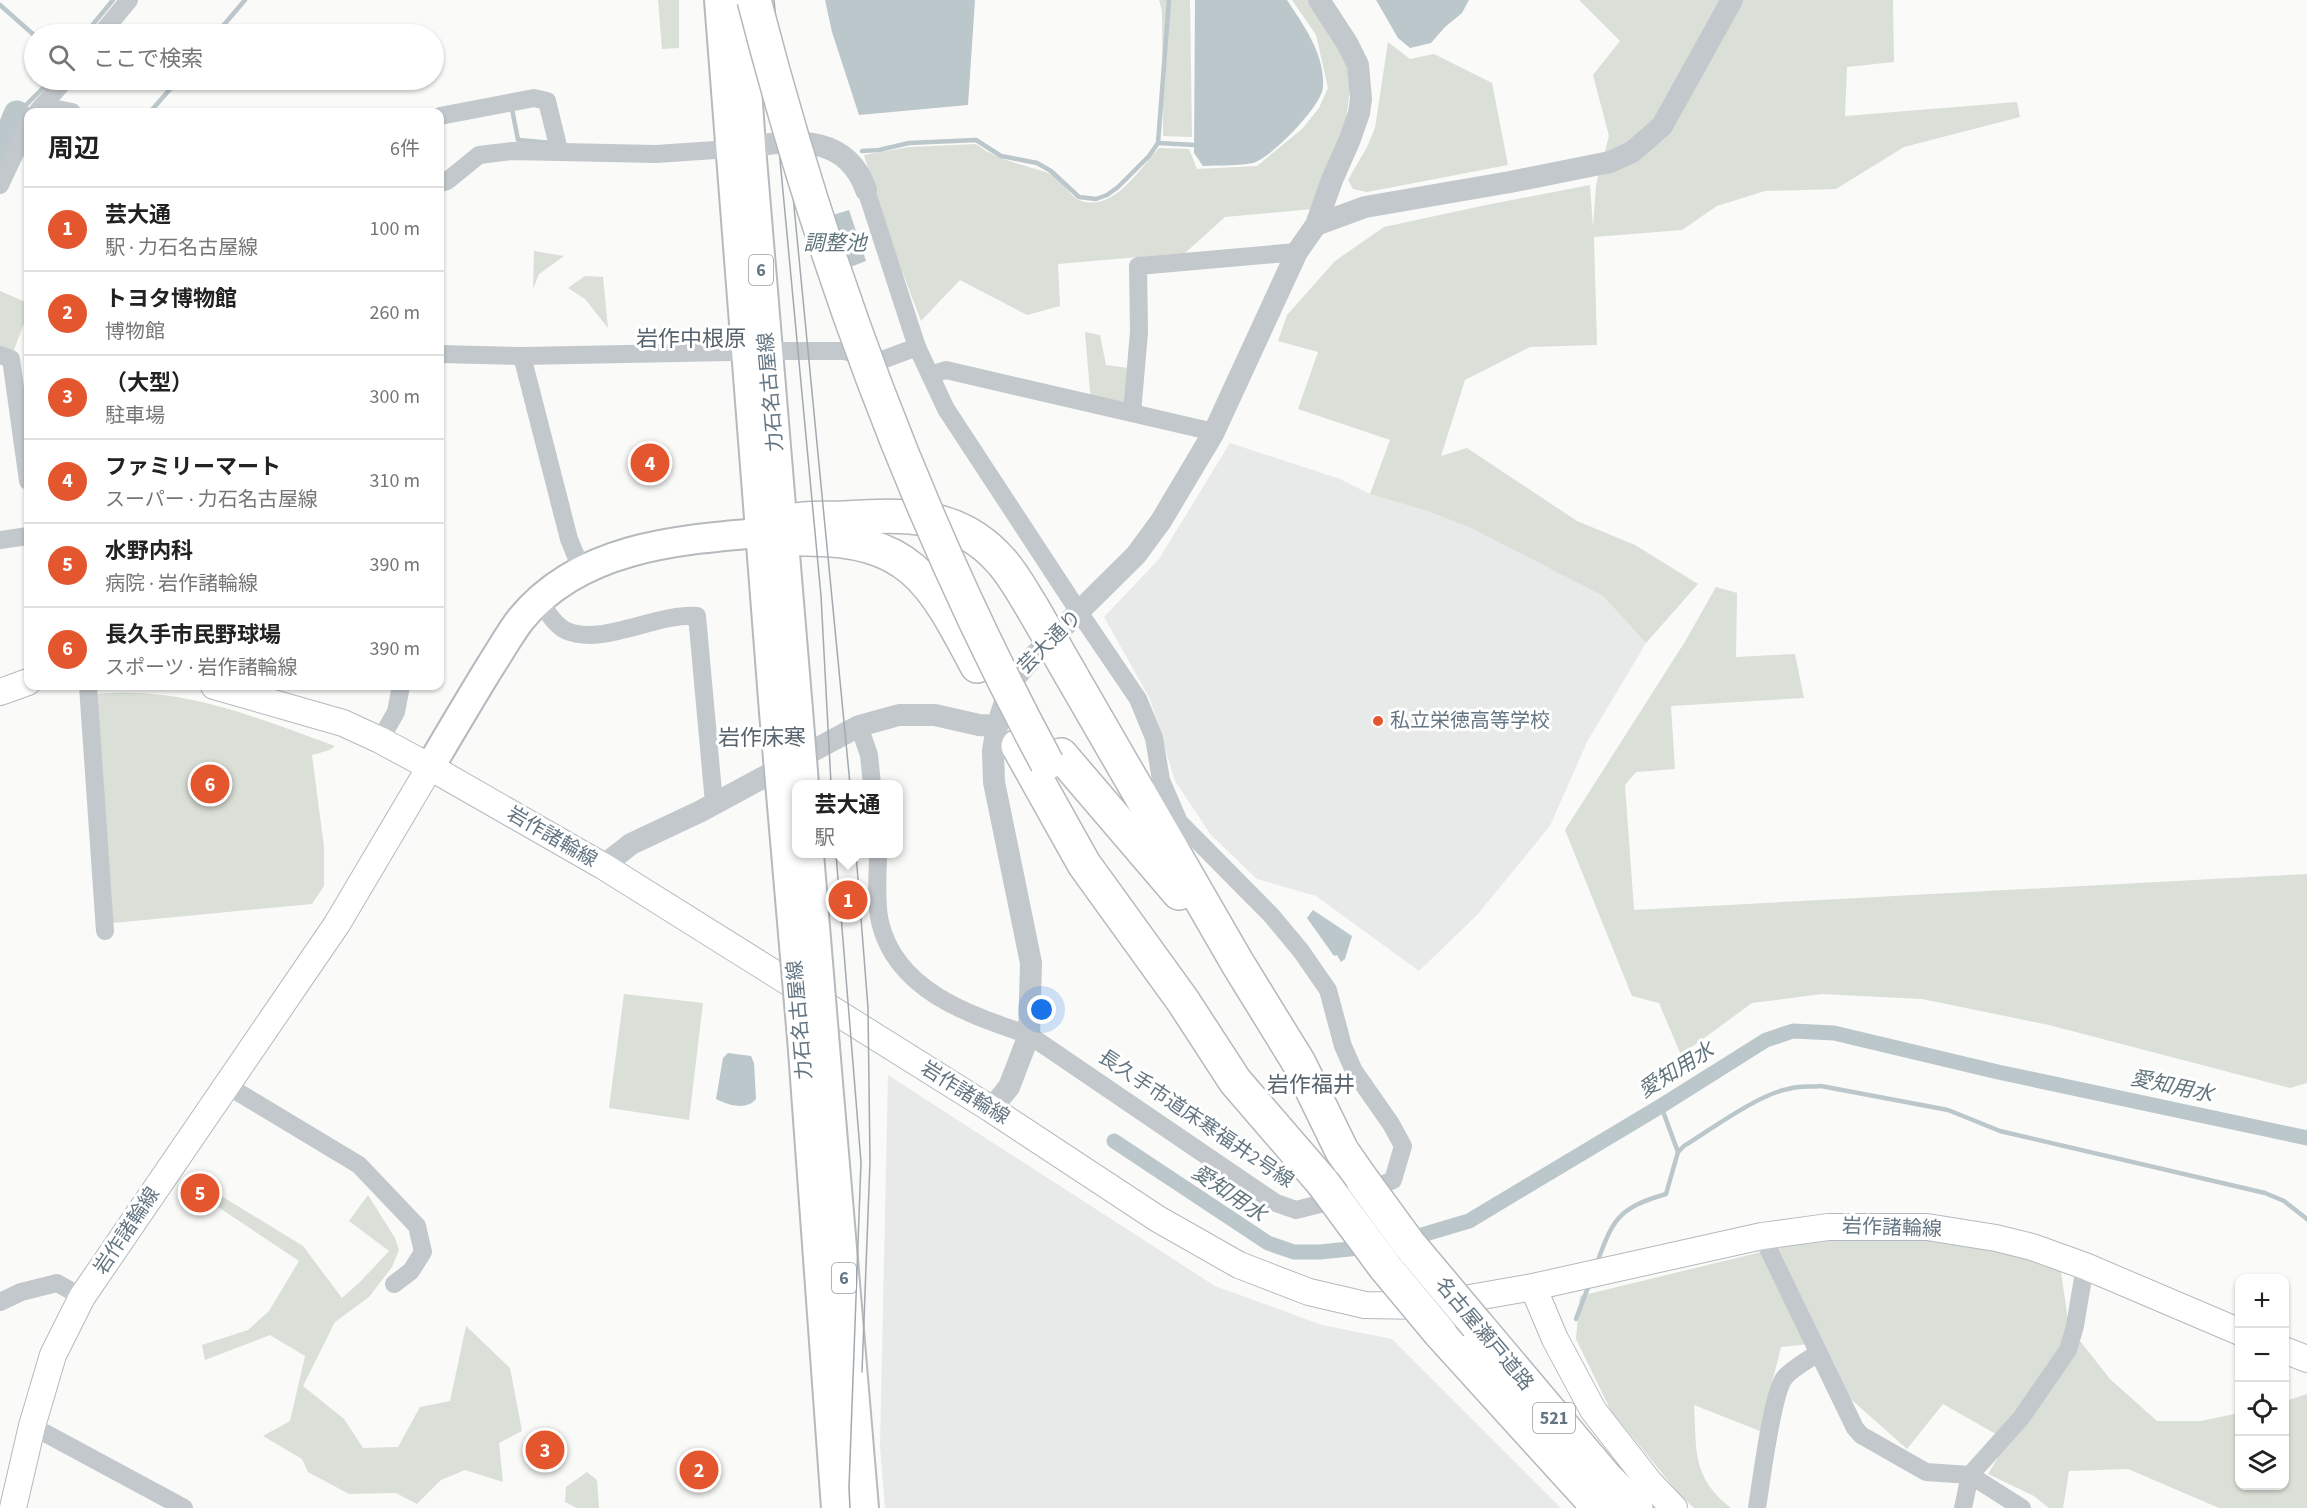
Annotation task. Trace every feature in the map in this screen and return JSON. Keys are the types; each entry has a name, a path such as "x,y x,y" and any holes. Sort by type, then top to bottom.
{"highway":[{"path":"754,0 806,185 867,364 914,480 974,617 1054,759 1183,1001"},
{"path":"767,0 807,147 876,355 924,473 986,613 1034,710 1054,759 1238,964"},
{"path":"775,531 877,516 921,517 959,528 990,549 1003,563 1032,607 1238,964"},
{"path":"775,531 860,543 896,558 927,582 939,597 977,666 1007,736 1084,864 1183,1001"},
{"name":"名古屋瀬戸道路","path":"1238,964 1299,1064 1342,1151 1409,1244 1606,1478 1636,1508"},
{"name":"名古屋瀬戸道路","path":"1183,1001 1234,1081 1319,1177 1385,1267 1440,1333 1599,1508"}],"main road":[{"name":"力石名古屋線","path":"719,0 740,148 756,351 775,531 792,783"},
{"name":"力石名古屋線","path":"740,148 741,0"},
{"path":"430,767 521,620 540,600 560,584 609,558 660,544 775,531"},
{"path":"0,692 24,683"},
{"name":"岩作諸輪線","path":"228,690 343,723 430,767 603,866 991,1109 1158,1219 1239,1265 1309,1292 1365,1305 1424,1306 1533,1287 1762,1236 1828,1227 1927,1227 2005,1240 2032,1247 2085,1266 2235,1330"},
{"name":"力石名古屋線","path":"786,711 803,780"},
{"name":"岩作諸輪線","path":"13,1508 32,1426 53,1355 82,1297 337,924 430,767"},
{"name":"力石名古屋線","path":"798,858 820,1140 836,1508"},
{"name":"力石名古屋線","path":"809,858 814,1049"},
{"name":"力石名古屋線","path":"820,1140 864,1508"},
{"path":"1533,1287 1555,1339 1593,1410 1650,1483 1674,1508"},
{"path":"2289,1352 2307,1359"}],"street":[{"path":"109,24 129,0"},
{"name":"芸大通り","path":"991,1109 1009,1087 1029,1035 1031,963 994,782 993,751 1007,736 1012,681 1035,655 1136,555 1161,521 1214,432 1297,252 1316,225 1350,139 1361,99 1358,65 1347,43 1319,0"},
{"path":"1316,225 1365,207 1610,162 1632,152 1662,126 1732,0"},
{"path":"41,108 56,90"},
{"path":"444,115 534,98 547,101 559,150"},
{"path":"0,184 24,134"},
{"path":"444,182 479,155 512,151 559,150 656,154 770,144 825,145 846,159 858,171 866,190 917,347 946,409 1079,612"},
{"path":"1132,413 1139,332 1138,266 1297,252"},
{"path":"444,354 522,356 844,351 882,360 917,347"},
{"path":"0,355 11,359 24,452"},
{"path":"522,356 568,539 582,571"},
{"path":"930,375 946,370 1214,432"},
{"path":"0,540 24,537"},
{"path":"540,600 548,615 566,631 588,636 615,632 639,624 682,615 697,616 714,803"},
{"name":"長久手市道床寒福井2号線","path":"1029,1035 1276,1203 1296,1210 1364,1193 1393,1180 1403,1146 1391,1124 1354,1071 1343,1046 1328,990 1301,951 1270,915 1179,822 1161,780 1154,738 1138,699 1079,612"},
{"path":"88,690 105,931"},
{"path":"380,740 396,712 400,690"},
{"path":"603,866 631,844 859,726 899,715 935,715 979,725 1007,736"},
{"path":"859,726 869,755 872,780"},
{"path":"878,858 879,919 885,943 897,963 912,977 956,1007 982,1019 1029,1035"},
{"path":"226,1085 359,1165 417,1226 423,1252 411,1271 394,1284"},
{"path":"1762,1236 1818,1353 1861,1435 1926,1472 1970,1475 2022,1508"},
{"path":"1963,1508 1970,1475 2021,1418 2068,1350 2075,1326 2085,1266"},
{"path":"0,1302 21,1292 57,1282 82,1297"},
{"path":"1757,1508 1770,1428 1780,1385 1784,1377 1818,1353"},
{"path":"45,1433 184,1508"}],"shaded area":[{"path":"658,0 679,0 679,48 662,49"},
{"path":"1159,0 1190,0 1192,137 1163,136 1162,11"},
{"path":"1292,0 1310,0 1342,53 1349,77 1349,96 1341,136 1313,209 1225,217 1185,253 1058,264 1060,306 1027,315 960,280 921,321 889,237 864,155 910,147 976,144 1001,158 1053,175 1079,200 1091,203 1103,201 1125,187 1159,148 1189,149 1197,169 1257,166 1302,129 1319,108 1328,88 1316,35"},
{"path":"1579,0 1893,0 1894,62 1847,67 1845,116 2017,102 2020,117 1904,147 1836,189 1765,191 1717,206 1682,230 1594,237 1597,345 1530,347 1465,380 1441,456 1467,448 1577,521 1635,545 1698,584 1646,643 1603,596 1471,528 1427,511 1370,494 1390,440 1298,409 1318,352 1278,341 1287,315 1335,261 1384,227 1590,185 1593,227 1596,185 1609,136 1593,75 1620,41"},
{"path":"1388,42 1410,59 1434,54 1492,83 1508,165 1367,192 1353,189 1348,180 1375,128"},
{"path":"534,251 564,256 539,274 533,289"},
{"path":"585,276 603,277 608,328 585,299 568,288"},
{"path":"0,291 24,301 24,324 12,355 0,351"},
{"path":"1085,332 1100,335 1106,365 1136,369 1132,413 1091,403"},
{"name":"私立栄徳高等学校","path":"1230,443 1340,479 1370,494 1427,511 1471,528 1603,596 1646,643 1587,742 1550,826 1477,915 1419,971 1316,896 1257,879 1211,835 1175,781 1150,699 1104,617 1159,559"},
{"path":"1716,587 1737,593 1736,657 1795,654 1804,698 1671,706 1675,769 1636,772 1625,785 1634,910 2307,874 2307,1083 2290,1088 2049,1025 1922,999 1822,994 1752,1003 1681,1055 1659,1003 1632,996 1565,830 1686,640"},
{"path":"145,693 198,701 245,714 335,746 330,750 312,755 324,847 324,886 312,904 113,923 96,694"},
{"path":"624,994 703,1003 689,1120 609,1108"},
{"path":"888,1075 1215,1286 1322,1325 1392,1339 1561,1508 885,1508 880,1446"},
{"path":"218,1194 303,1246 342,1298 389,1251 349,1221 368,1195 395,1238 399,1250 392,1267 369,1297 335,1322 303,1386 344,1419 363,1448 398,1447 420,1407 450,1401 466,1326 510,1368 522,1431 499,1443 503,1482 465,1470 441,1480 417,1504 396,1493 349,1494 308,1472 302,1459 263,1436 290,1421 305,1356 270,1335 205,1360 202,1345 248,1330 269,1311 299,1261 215,1205"},
{"path":"1831,1235 1946,1237 2060,1265 2069,1327 2110,1379 2157,1421 2201,1421 2235,1414 2235,1490 2289,1490 2289,1400 2307,1394 2307,1508 2219,1508 2128,1469 2069,1471 2063,1508 2049,1508 2034,1496 1988,1474 2008,1441 1943,1404 1907,1449 1845,1394 1819,1343 1781,1347 1760,1431 1694,1405 1696,1449 1699,1462 1709,1485 1731,1508 1694,1508 1680,1495 1611,1411 1576,1339 1580,1296"},
{"path":"587,1472 597,1480 599,1508 577,1508 565,1502 566,1487"}],"water":[{"path":"825,0 975,0 968,105 859,115 832,32"},
{"path":"1195,0 1287,0 1312,41 1321,63 1323,87 1314,106 1283,142 1253,163 1203,166 1194,153"},
{"path":"1376,0 1469,0 1462,13 1431,43 1410,48 1398,38"},
{"name":"調整池","path":"849,210 866,261 822,278 804,224"},
{"path":"1313,910 1352,936 1345,959 1341,962 1337,955 1334,956 1307,918"},
{"path":"728,1053 751,1056 754,1063 756,1099 752,1103 742,1106 731,1105 716,1099 723,1058"}],"waterway":[{"path":"93,24 113,0"},
{"path":"225,24 245,0"},
{"path":"1158,143 1169,0"},
{"path":"0,5 24,26"},
{"path":"17,114 41,90"},
{"path":"154,108 169,90"},
{"path":"510,109 512,109 518,140 553,143"},
{"path":"0,156 17,114"},
{"path":"862,151 879,150 909,143 976,140 1001,156 1037,163 1051,171 1079,197 1096,199 1118,187 1149,156 1158,143 1195,145"},
{"name":"愛知用水","path":"1405,1240 1469,1221 1766,1040 1793,1031 1834,1033 1998,1072 2307,1138"},
{"path":"1597,1263 1608,1236 1620,1217 1637,1204 1666,1194 1678,1152 1684,1146 1763,1098 1776,1092 1800,1087 1821,1086 1948,1110 2000,1131 2265,1193 2284,1201 2307,1219"},
{"path":"1661,1106 1678,1152"},
{"name":"愛知用水","path":"1114,1141 1268,1243 1294,1252 1369,1247"},
{"path":"1576,1319 1590,1282"}],"tram line":[{"path":"765,0 821,596 831,780"},
{"path":"774,0 850,780"},
{"path":"836,858 861,1162 850,1508"},
{"path":"856,858 868,1008 870,1162 862,1372"}],"place":[{"name":"ファミリーマート","path":"650,463"},
{"name":"私立栄徳高等学校","path":"1378,721"},
{"name":"長久手市民野球場","path":"210,784"},
{"name":"芸大通","path":"848,900"},
{"name":"水野内科","path":"200,1193"},
{"name":"（大型）","path":"545,1450"},
{"name":"トヨタ博物館","path":"699,1470"}],"district":[{"name":"岩作中根原","path":"691,339"},
{"name":"岩作床寒","path":"762,738"},
{"name":"岩作福井","path":"1311,1085"}]}
